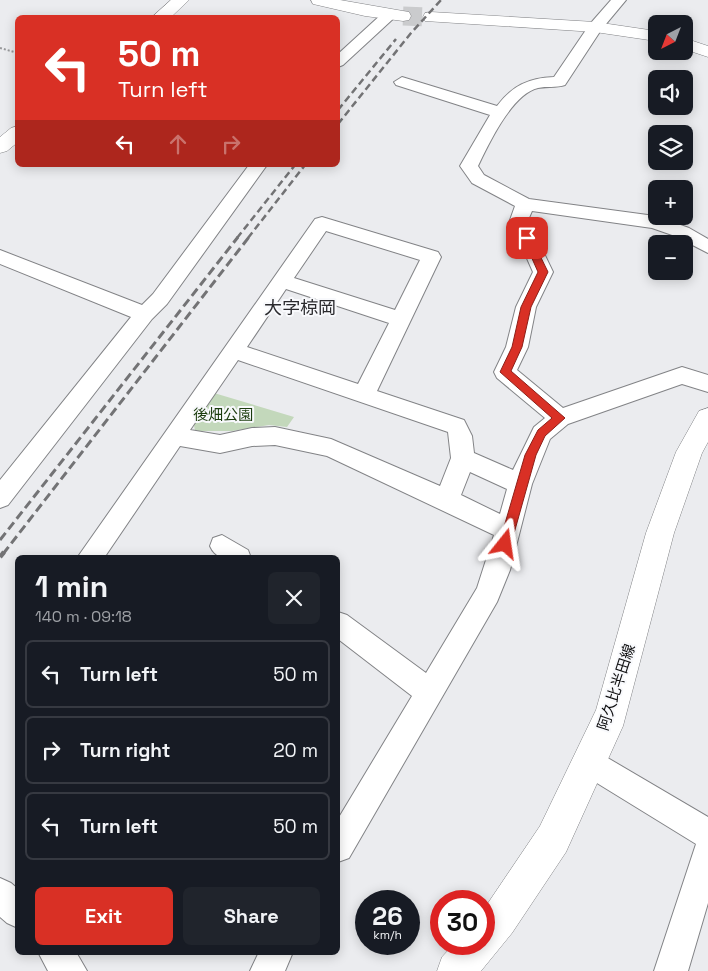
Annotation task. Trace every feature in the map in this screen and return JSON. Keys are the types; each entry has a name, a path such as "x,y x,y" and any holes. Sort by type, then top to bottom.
{"street":[{"path":"163,15 181,0"},
{"path":"319,0 396,15"},
{"path":"619,0 595,27 559,82 530,84 508,103 469,166 478,179 526,204 655,222 682,232 708,247"},
{"path":"340,60 396,15"},
{"path":"432,17 595,27 648,35"},
{"path":"693,46 708,52"},
{"path":"402,82 501,113"},
{"path":"0,147 15,134"},
{"path":"0,498 145,314 160,299 257,167"},
{"path":"526,204 519,220 543,272 526,307 517,347 505,372 560,418"},
{"path":"91,555 322,223 431,256 363,396"},
{"path":"0,256 145,314"},
{"path":"283,281 401,318"},
{"path":"234,351 456,426 461,436 463,458 447,500"},
{"path":"340,844 488,594 509,530 520,484 530,455 542,433 560,418 682,375 708,384"},
{"name":"阿久比半田線","path":"495,925 554,839 611,714 660,533 688,452 708,418"},
{"path":"175,436 220,444 252,437 275,436 331,448 509,530"},
{"path":"463,458 520,484"},
{"path":"340,625 429,692"},
{"path":"589,762 708,834"},
{"path":"671,971 708,851"},
{"path":"0,894 15,909"},
{"path":"57,955 70,971"},
{"path":"266,971 275,955"},
{"path":"456,971 470,955"}],"path":[{"path":"0,48 15,52"}],"green space":[{"name":"後畑公園","path":"214,393 294,417 287,427 269,425 232,431 195,431 194,425"}],"tunnel":[{"path":"403,16 431,17"}],"railway":[{"path":"340,122 411,33 441,0"},
{"path":"340,108 396,39"},
{"path":"237,238 293,167"},
{"path":"248,238 303,167"},
{"path":"0,540 238,237"},
{"path":"3,554 249,237"},
{"path":"0,557 4,552"}],"district":[{"name":"大字椋岡","path":"300,307"}],"route":[{"path":"505,544 520,484 530,455 542,433 560,418 505,372 517,347 526,307 543,272 527,238"}]}
